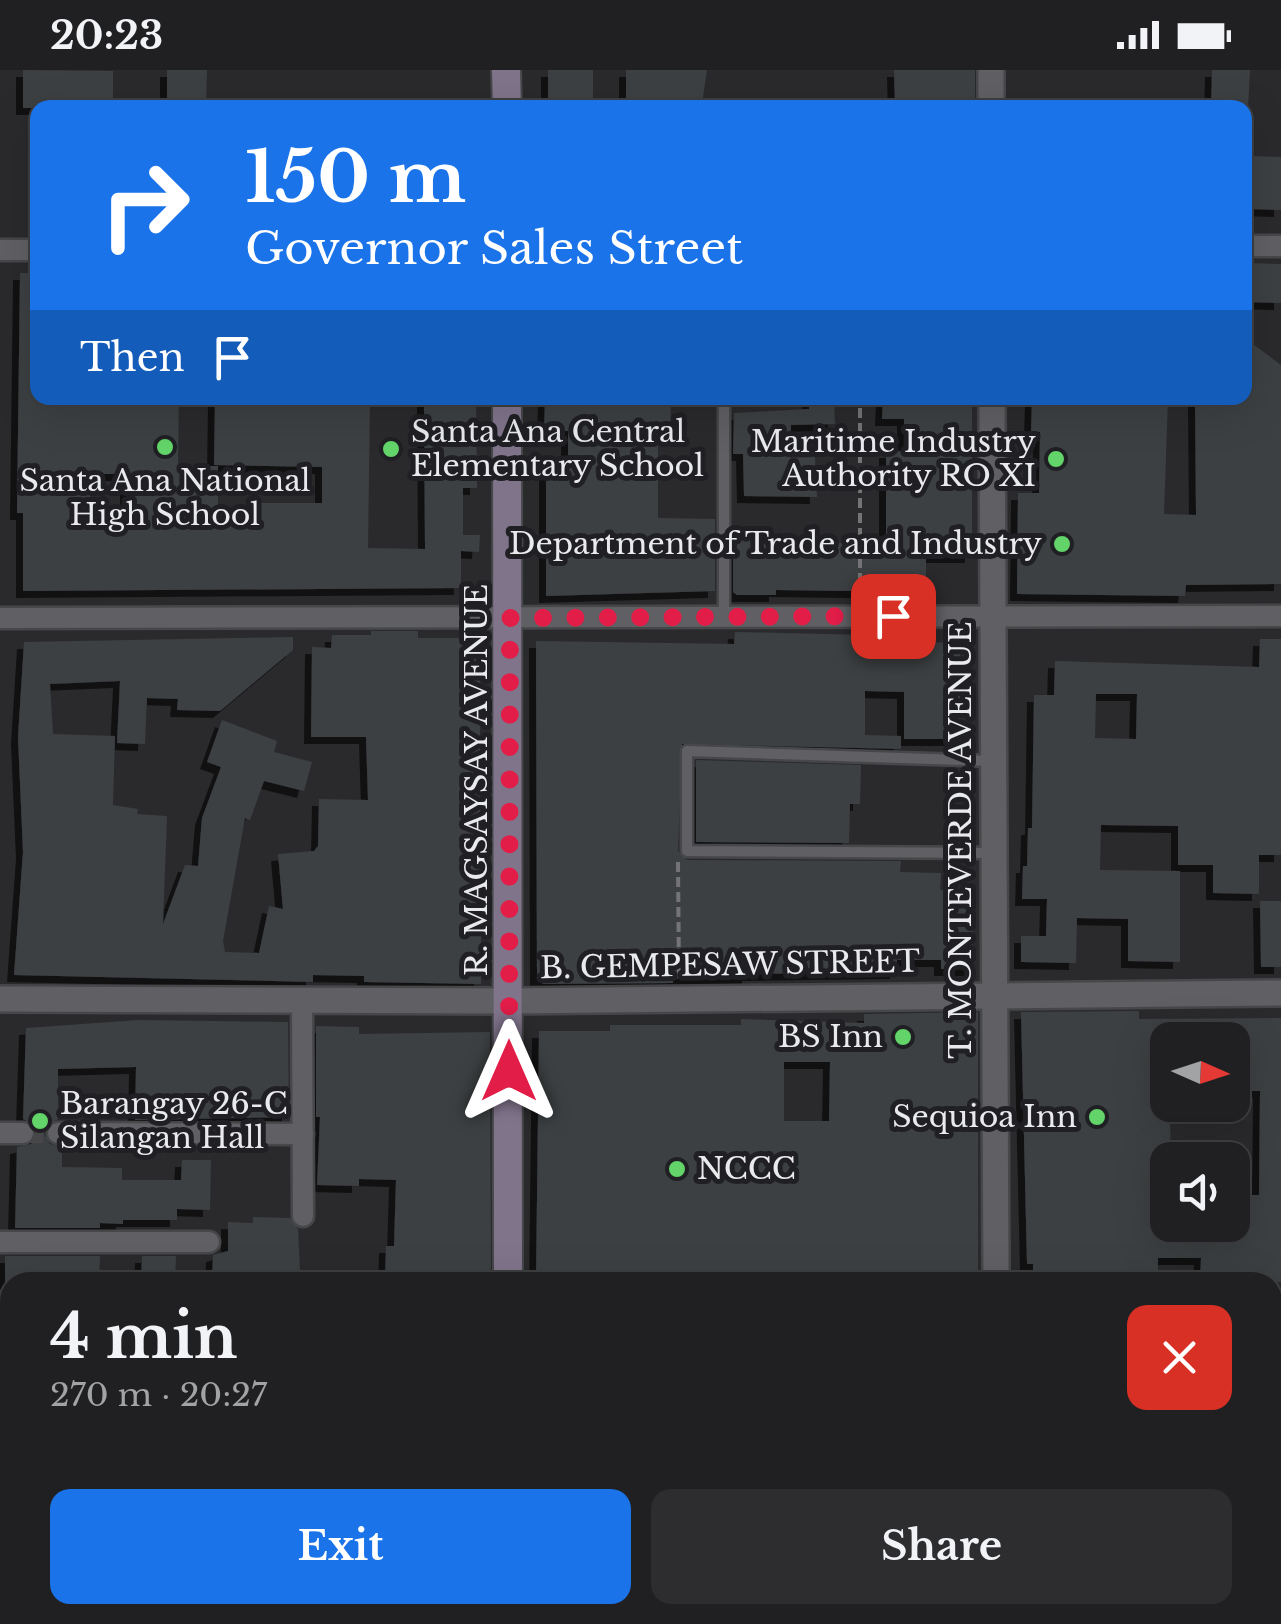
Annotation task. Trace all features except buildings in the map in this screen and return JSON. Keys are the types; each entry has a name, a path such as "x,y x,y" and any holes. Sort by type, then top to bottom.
{"main road":[{"path":"506,70 507,100"},
{"name":"R. MAGSAYSAY AVENUE","path":"507,405 508,1272"}],"street":[{"path":"990,70 991,100"},
{"path":"1252,246 1281,246"},
{"path":"0,250 30,250"},
{"name":"T. MONTEVERDE AVENUE","path":"992,405 996,1272"},
{"path":"0,618 1281,616"},
{"name":"B. GEMPESAW STREET","path":"0,999 510,1000 1281,993"},
{"path":"302,1000 303,1216"},
{"path":"0,1133 23,1133"},
{"path":"58,1134 303,1134"},
{"path":"0,1242 209,1242"}],"lane":[{"path":"724,405 724,618"},
{"path":"993,760 687,751 687,851 994,853"}],"path":[{"path":"860,405 860,617"},
{"path":"679,999 678,851 687,851"}],"tunnel":[{"path":"23,1133 58,1133"}],"place":[{"name":"Santa Ana National High School","path":"165,447"},
{"name":"Santa Ana Central Elementary School","path":"391,449"},
{"name":"Maritime Industry Authority RO XI","path":"1056,459"},
{"name":"Department of Trade and Industry","path":"1062,544"},
{"name":"BS Inn","path":"903,1037"},
{"name":"Sequioa Inn","path":"1097,1117"},
{"name":"Barangay 26-C Silangan Hall","path":"40,1121"},
{"name":"NCCC","path":"677,1169"}],"route":[{"path":"509,1071 510,618 893,616"}]}
